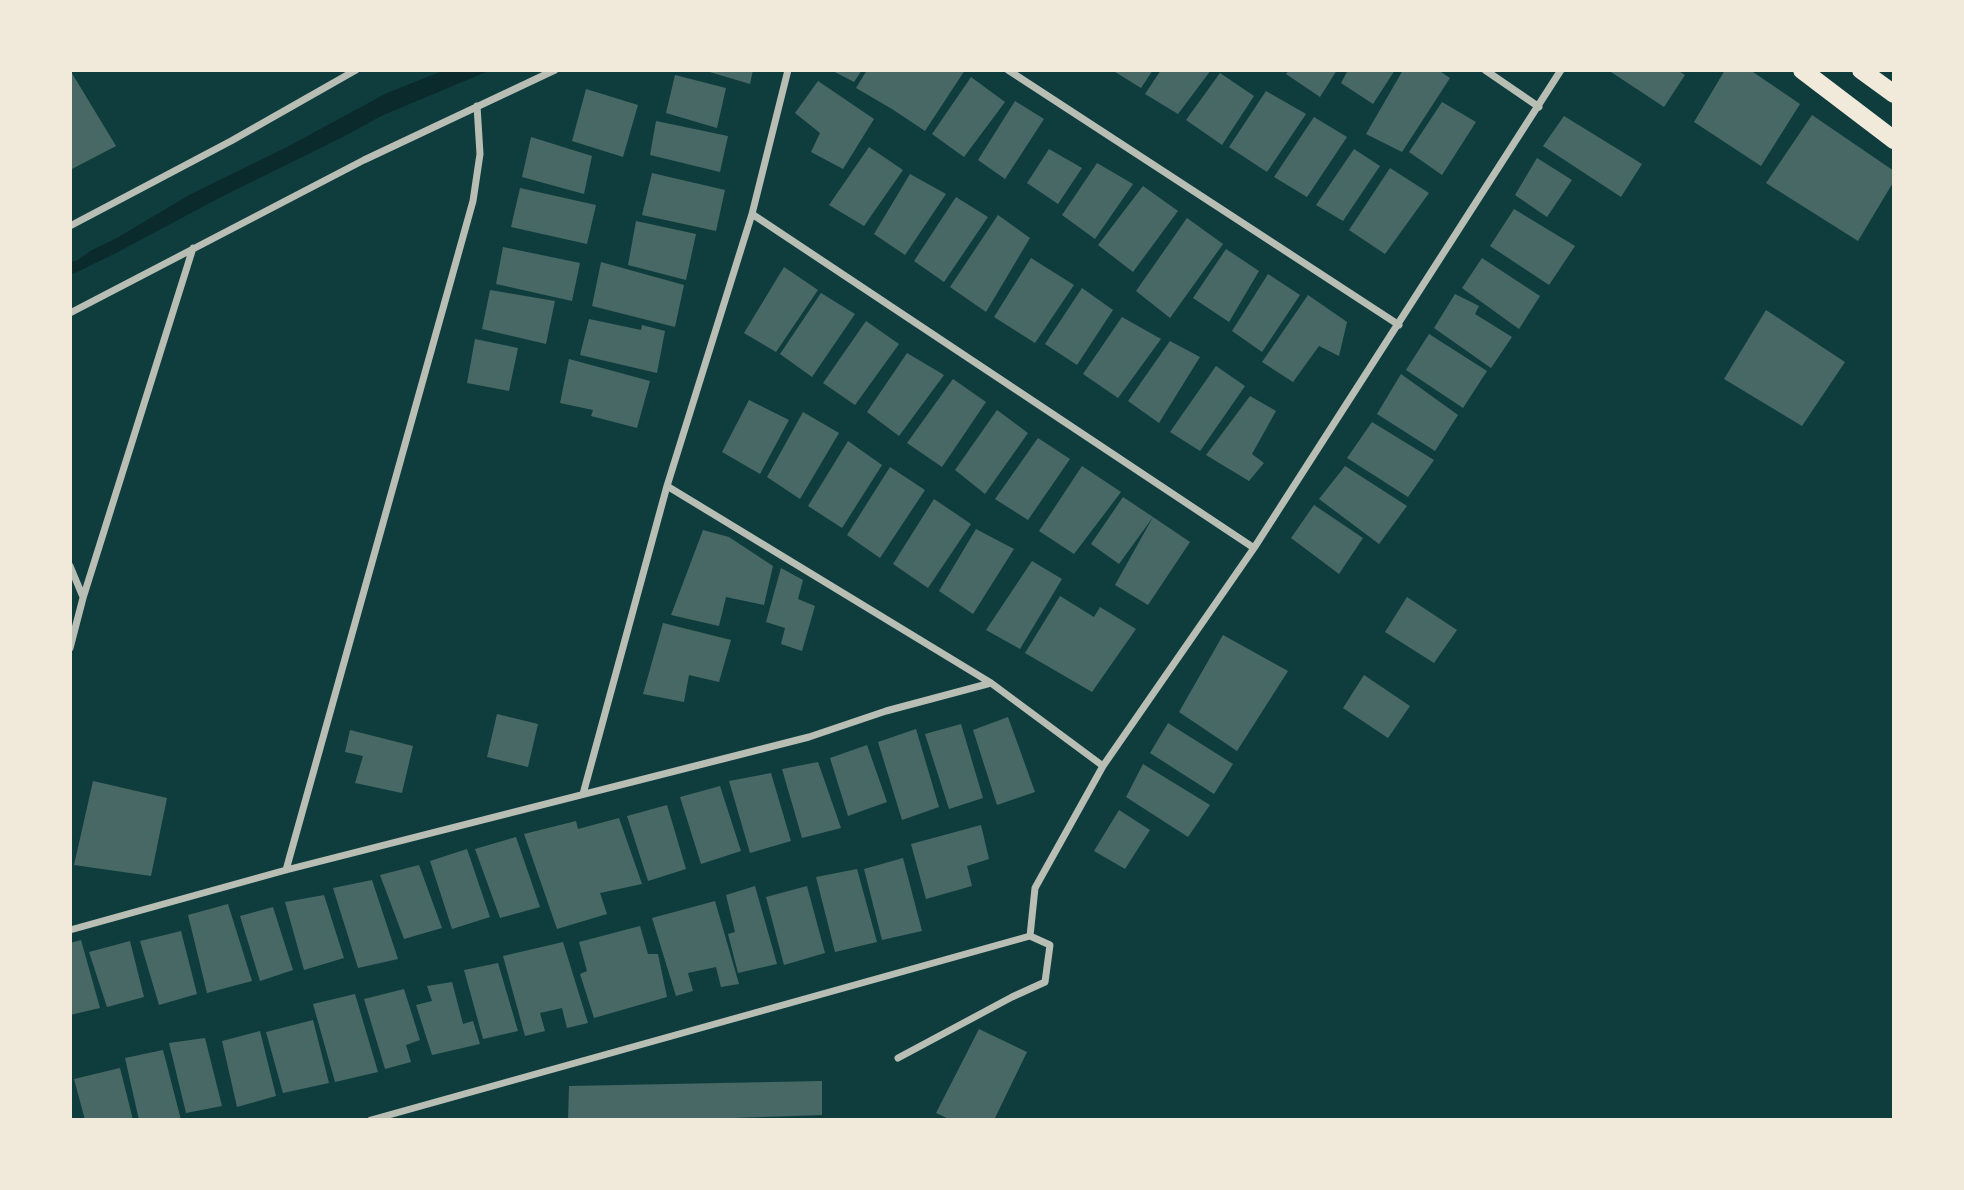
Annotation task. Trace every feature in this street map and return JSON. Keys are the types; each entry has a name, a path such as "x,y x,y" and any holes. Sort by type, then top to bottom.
{"main road":[{"path":"1802,70 1894,140"},
{"path":"1861,70 1894,94"}],"street":[{"path":"70,226 231,141 356,70"},
{"path":"70,313 364,160 555,70"},
{"path":"583,794 667,486 752,214 788,70"},
{"path":"1008,70 1399,325"},
{"path":"1485,70 1539,107"},
{"path":"1030,936 1035,888 1103,766 1254,548 1562,70"},
{"path":"286,870 473,201 480,154 477,106"},
{"path":"752,214 1254,548"},
{"path":"70,648 83,598 193,248"},
{"path":"667,486 991,682 1103,766"},
{"path":"70,566 83,598"},
{"path":"70,930 286,870 809,737 886,711 991,682"},
{"path":"371,1120 1030,936 1050,945 1045,982 898,1058"}],"water":[{"path":"445,70 491,70 381,116 116,253 73,274 70,270 70,262 191,194 287,147 387,93"}],"building":[{"path":"70,70 116,146 70,170"},
{"path":"703,70 753,70 750,84"},
{"path":"831,70 862,70 854,82"},
{"path":"867,70 965,70 925,131 856,88"},
{"path":"1112,70 1153,70 1141,88"},
{"path":"1161,70 1211,70 1178,114 1145,94"},
{"path":"1289,70 1337,70 1320,97 1286,74"},
{"path":"1348,70 1395,70 1373,104 1341,83"},
{"path":"1403,70 1438,70 1450,78 1402,152 1366,134"},
{"path":"1608,70 1677,70 1685,75 1664,107"},
{"path":"1725,70 1750,70 1800,104 1761,166 1694,122"},
{"path":"1220,73 1254,96 1222,145 1186,120"},
{"path":"675,75 726,88 717,128 666,113"},
{"path":"971,77 1005,102 964,157 932,134"},
{"path":"818,81 874,119 843,169 811,152 820,133 795,113"},
{"path":"586,89 638,105 623,157 572,141"},
{"path":"1266,91 1306,114 1267,172 1229,147"},
{"path":"1015,101 1044,119 1005,179 978,160"},
{"path":"1442,102 1476,122 1442,175 1409,152"},
{"path":"1812,115 1894,171 1894,181 1858,241 1766,183"},
{"path":"1564,116 1642,164 1621,197 1543,146"},
{"path":"1314,117 1347,137 1307,197 1274,177"},
{"path":"656,121 728,136 720,172 650,155"},
{"path":"531,137 592,156 584,194 522,177"},
{"path":"869,147 903,170 864,226 829,205"},
{"path":"1049,149 1082,168 1058,204 1027,183"},
{"path":"1354,149 1380,166 1343,221 1316,205"},
{"path":"1537,158 1572,180 1547,217 1515,195"},
{"path":"1097,163 1133,184 1095,239 1062,215"},
{"path":"1390,168 1429,193 1385,254 1349,230"},
{"path":"652,173 725,190 716,231 642,215"},
{"path":"910,174 946,194 905,255 874,234"},
{"path":"1143,186 1178,211 1133,272 1098,245"},
{"path":"520,188 596,205 587,244 511,227"},
{"path":"956,197 988,217 944,282 914,261"},
{"path":"1514,209 1575,246 1549,285 1490,246"},
{"path":"998,215 1030,238 986,312 950,287"},
{"path":"1187,218 1223,244 1170,318 1136,291"},
{"path":"636,221 696,234 686,280 628,265"},
{"path":"503,247 580,263 572,301 496,284"},
{"path":"1226,249 1259,271 1229,322 1193,298"},
{"path":"1031,258 1074,285 1035,343 994,317"},
{"path":"1482,258 1540,296 1519,329 1462,288"},
{"path":"601,262 684,285 675,327 592,306"},
{"path":"784,267 818,290 776,352 744,333"},
{"path":"1268,274 1300,295 1262,352 1232,331"},
{"path":"1082,288 1113,310 1077,365 1045,344"},
{"path":"490,290 555,301 546,344 482,329"},
{"path":"821,293 855,314 812,377 780,354"},
{"path":"1455,294 1479,306 1475,314 1512,337 1491,368 1434,328"},
{"path":"1308,295 1347,322 1339,356 1319,346 1293,382 1262,362"},
{"path":"1766,310 1845,362 1802,426 1724,379"},
{"path":"1122,317 1161,339 1118,398 1083,374"},
{"path":"589,319 641,330 642,325 665,331 657,373 580,355"},
{"path":"866,321 899,344 855,405 823,383"},
{"path":"1429,334 1487,371 1463,408 1406,370"},
{"path":"475,339 518,348 509,391 467,383"},
{"path":"1170,341 1200,357 1159,423 1128,401"},
{"path":"907,353 944,375 899,436 867,412"},
{"path":"569,359 650,381 637,428 591,416 593,410 560,403"},
{"path":"1216,366 1245,386 1200,451 1170,432"},
{"path":"1401,374 1458,415 1435,451 1377,414"},
{"path":"953,379 986,402 942,467 907,443"},
{"path":"1250,396 1276,411 1252,454 1264,463 1249,481 1206,455"},
{"path":"749,400 789,420 760,474 722,452"},
{"path":"997,410 1028,433 985,494 955,470"},
{"path":"803,412 839,433 800,499 767,477"},
{"path":"1372,422 1434,460 1408,497 1347,458"},
{"path":"1038,438 1070,459 1028,520 995,499"},
{"path":"848,441 882,465 842,528 808,506"},
{"path":"1082,466 1121,492 1074,554 1039,531"},
{"path":"1345,466 1407,506 1379,544 1319,499"},
{"path":"890,467 925,490 880,558 847,535"},
{"path":"1123,497 1153,517 1119,564 1091,544"},
{"path":"934,499 971,524 928,588 893,564"},
{"path":"1314,505 1363,538 1339,574 1291,538"},
{"path":"1153,517 1190,542 1148,605 1115,585"},
{"path":"976,529 1014,549 973,614 939,591"},
{"path":"703,530 729,537 773,566 764,605 726,597 719,626 671,615"},
{"path":"1032,561 1062,579 1020,649 986,630"},
{"path":"781,568 803,580 798,599 815,606 802,651 781,644 785,628 766,622"},
{"path":"1060,596 1094,617 1100,607 1136,629 1092,692 1025,653"},
{"path":"1407,597 1457,630 1434,663 1385,632"},
{"path":"663,623 731,640 719,682 689,675 684,702 643,694"},
{"path":"1223,635 1288,671 1237,751 1179,712"},
{"path":"1364,675 1410,706 1388,738 1343,708"},
{"path":"497,714 538,724 528,767 487,757"},
{"path":"1008,717 1035,792 997,805 973,730"},
{"path":"1168,723 1233,764 1214,794 1150,753"},
{"path":"961,724 983,798 949,809 925,734"},
{"path":"916,729 939,807 902,820 878,742"},
{"path":"350,730 413,746 402,793 355,783 363,756 345,752"},
{"path":"867,745 887,802 848,816 830,758"},
{"path":"818,762 841,828 802,838 782,769"},
{"path":"1143,764 1210,805 1188,837 1126,797"},
{"path":"771,773 791,841 750,853 729,781"},
{"path":"93,781 167,798 151,876 74,865"},
{"path":"720,786 741,851 701,864 680,797"},
{"path":"667,805 686,869 648,881 627,816"},
{"path":"1119,810 1150,830 1125,869 1094,851"},
{"path":"619,818 642,884 600,893 607,914 557,929 524,834 576,821 578,829"},
{"path":"981,825 989,859 967,866 972,886 926,899 911,844"},
{"path":"516,837 540,907 500,918 475,849"},
{"path":"467,849 490,917 452,929 430,861"},
{"path":"903,858 922,931 882,940 864,869"},
{"path":"419,865 442,928 404,939 380,875"},
{"path":"857,869 877,942 835,952 816,877"},
{"path":"372,880 398,959 358,968 333,888"},
{"path":"755,886 777,964 738,973 728,934 735,932 726,895"},
{"path":"807,886 825,953 784,965 766,897"},
{"path":"324,895 344,958 304,970 285,902"},
{"path":"715,901 739,984 721,987 716,967 688,973 693,991 676,996 652,918"},
{"path":"228,904 252,981 207,993 188,915"},
{"path":"273,907 293,970 260,981 240,916"},
{"path":"640,926 648,954 658,954 667,997 594,1018 580,974 587,971 579,942"},
{"path":"181,931 197,994 159,1005 140,941"},
{"path":"81,940 100,1008 70,1015 70,943"},
{"path":"130,941 144,997 107,1007 89,952"},
{"path":"563,942 588,1023 567,1028 562,1008 540,1013 545,1031 525,1036 503,956"},
{"path":"498,963 518,1031 483,1039 464,970"},
{"path":"452,982 463,1024 473,1021 480,1044 432,1055 416,1005 432,1001 427,986"},
{"path":"404,989 420,1040 406,1045 411,1062 385,1069 364,999"},
{"path":"355,994 378,1072 335,1082 313,1004"},
{"path":"313,1020 329,1083 283,1093 266,1032"},
{"path":"979,1029 1027,1052 994,1120 951,1120 936,1113"},
{"path":"260,1031 276,1096 237,1107 222,1041"},
{"path":"205,1038 222,1106 186,1113 169,1043"},
{"path":"163,1050 181,1120 139,1120 125,1058"},
{"path":"120,1068 133,1120 85,1120 74,1079"},
{"path":"822,1081 822,1115 568,1120 569,1086"}]}
